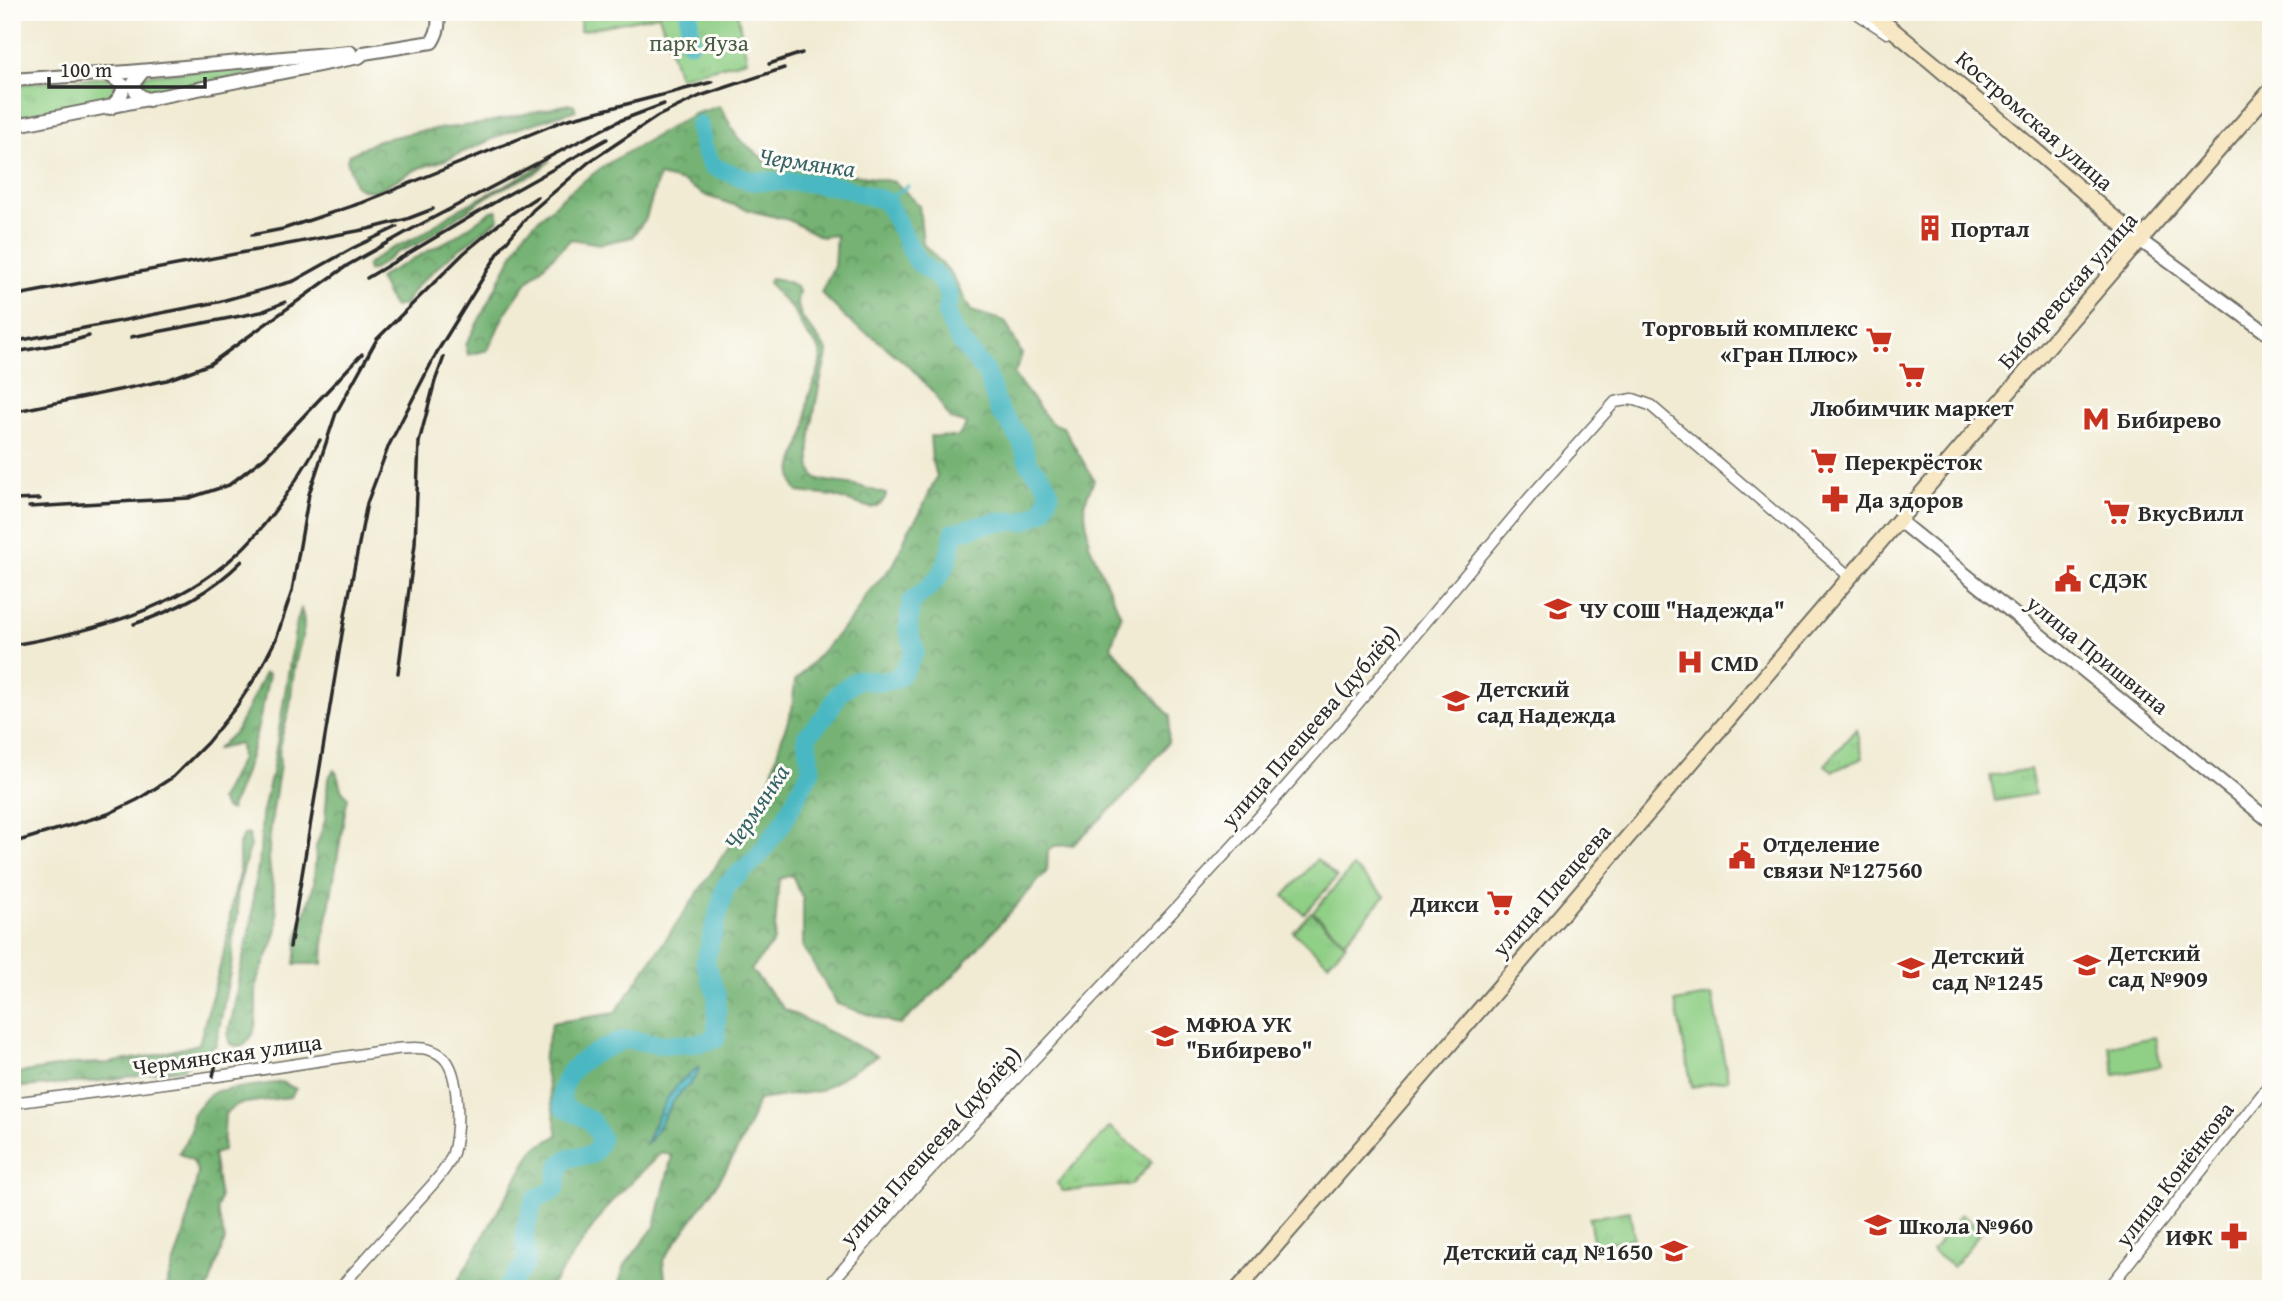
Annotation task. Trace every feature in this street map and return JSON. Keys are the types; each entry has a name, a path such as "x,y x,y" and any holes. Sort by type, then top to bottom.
{"main road":[{"name":"Костромская улица","path":"1871,12 2141,241"},
{"name":"Бибиревская улица","path":"1898,520 2271,90"},
{"name":"улица Плещеева","path":"1238,1289 1898,520"}],"street":[{"path":"12,80 360,51 363,53 432,42 438,34 437,12"},
{"path":"1855,12 1933,63"},
{"path":"1880,12 1905,40"},
{"path":"12,126 359,57 363,53"},
{"path":"142,71 133,84 134,90 139,96 149,100"},
{"path":"107,74 123,85 119,99 109,108"},
{"name":"Костромская улица","path":"2141,241 2271,336"},
{"name":"улица Плещеева (дублёр)","path":"826,1289 926,1174 1268,807 1531,496 1615,402 1633,400 1650,405 1849,576"},
{"name":"улица Пришвина","path":"1898,520 2271,822"},
{"name":"Чермянская улица","path":"12,1103 396,1049 424,1047 444,1057 451,1072 456,1095 457,1124 453,1155 432,1185 339,1289"},
{"name":"улица Конёнкова","path":"2108,1289 2271,1083"}],"green space":[{"name":"парк Яуза","path":"581,12 737,12 747,60 679,77 659,15 580,31"},
{"path":"312,62 147,94 139,90 140,77 145,75"},
{"path":"107,77 118,89 111,98 12,118 12,85"},
{"path":"574,105 576,110 513,130 445,160 419,168 375,191 364,190 355,185 347,160 349,155 379,140 421,131 480,124"},
{"path":"720,106 737,137 767,162 807,166 895,182 919,205 923,244 951,273 971,311 1005,321 1022,354 1014,375 1051,423 1063,427 1094,480 1084,504 1089,544 1121,616 1111,647 1170,716 1168,742 1126,795 1073,845 1054,846 1048,851 1047,871 952,977 900,1025 837,1004 803,947 803,899 792,875 779,879 774,941 751,970 784,1009 877,1056 819,1091 758,1100 730,1164 663,1260 666,1289 617,1289 625,1265 655,1226 672,1156 662,1152 611,1202 549,1289 451,1289 533,1150 558,1135 543,1061 552,1023 615,1013 744,824 770,780 792,709 795,681 855,615 865,596 894,564 937,476 932,461 930,436 958,437 967,424 950,419 934,393 911,368 876,339 851,323 821,293 834,266 836,235 821,237 789,220 707,196 683,182 659,176 646,218 632,237 600,244 571,239 527,282 504,315 488,350 468,355 466,345 524,233 565,195 605,165 694,114"},
{"path":"550,161 534,174 494,192 418,244 398,252 368,271 367,265 385,252 421,235 452,213"},
{"path":"497,210 499,219 444,261 416,287 404,305 394,307 379,279 383,275 451,239"},
{"path":"771,278 797,288 801,316 828,352 813,418 810,457 812,470 821,480 886,494 877,506 871,508 833,496 798,492 794,485 792,470 806,427 808,399 821,357 817,346 794,311 769,283"},
{"path":"301,609 303,632 281,742 270,837 269,859 277,928 256,987 256,1024 249,1040 241,1047 230,1044 227,1034 252,920 262,815"},
{"path":"265,673 269,674 254,743 230,810 226,809 220,800 241,759 240,744 217,749 237,730"},
{"path":"1856,729 1863,758 1833,771 1825,765"},
{"path":"2030,769 2035,794 1995,801 1990,776"},
{"path":"334,770 341,789 348,797 324,938 323,964 295,964 298,937 314,885 316,847 325,821 328,778"},
{"path":"249,834 250,845 237,893 238,914 233,935 232,961 216,1045 182,1069 100,1081 12,1088 12,1074 75,1064 108,1063 199,1044 227,940 232,902 239,877 239,844 244,835"},
{"path":"1317,859 1337,877 1304,914 1284,896"},
{"path":"1353,867 1385,896 1345,941 1313,912"},
{"path":"1311,912 1346,944 1328,963 1293,932"},
{"path":"1712,995 1728,1080 1692,1087 1675,1002"},
{"path":"2155,1037 2161,1066 2115,1075 2109,1046"},
{"path":"281,1082 296,1089 290,1097 238,1104 225,1114 223,1151 213,1154 220,1198 217,1209 225,1240 208,1289 165,1289 185,1230 198,1173 193,1161 179,1153 191,1131 192,1115 208,1096 217,1091"},
{"path":"1110,1127 1152,1162 1131,1185 1063,1191 1057,1183"},
{"path":"1630,1211 1634,1238 1594,1245 1589,1218"},
{"path":"1961,1214 1982,1231 1953,1267 1932,1251"}],"water":[{"path":"699,1067 693,1080 676,1098 645,1145 672,1092"}],"waterway":[{"name":"Чермянка","path":"689,12 690,42"},
{"name":"Чермянка","path":"506,1289 526,1263 525,1230 535,1199 555,1190 560,1165 569,1158 589,1156 601,1138 591,1121 563,1107 562,1095 568,1076 581,1061 623,1040 679,1044 716,1039 717,996 705,962 726,885 757,858 782,824 811,770 806,737 826,715 840,692 858,679 887,681 899,676 904,670 915,651 908,629 911,602 942,572 949,556 954,532 995,522 1024,521 1043,511 1050,493 1044,480 1029,464 1021,440 999,410 986,372 959,340 946,313 949,296 941,280 917,261 886,201 841,187 802,182 751,181 712,166 703,146 699,125"},
{"path":"886,201 908,186"}],"railway":[{"path":"769,64 802,53"},
{"path":"290,947 346,610 367,503 389,445 437,352 502,247 533,210 589,162 658,116 700,96 784,68"},
{"path":"252,235 283,229 364,202 565,120 712,82"},
{"path":"12,412 167,380 210,364 348,265 619,121 664,104"},
{"path":"367,278 607,139"},
{"path":"12,843 108,814 137,800 173,777 207,743 236,707 276,639 292,591 309,494 336,413 377,339 464,253 511,214 537,197"},
{"path":"12,296 368,229 433,209"},
{"path":"12,342 218,302 294,281 397,227"},
{"path":"131,337 261,312 285,302"},
{"path":"21,351 89,336"},
{"path":"29,507 189,498 229,485 265,457 362,354"},
{"path":"398,673 415,544 419,442 444,357"},
{"path":"12,645 72,633 132,615 188,589 214,572 238,553 262,528 293,485 320,440"},
{"path":"12,500 40,499"},
{"path":"134,624 192,599 218,582 242,561"},
{"path":"213,1076 218,1055"}],"place":[{"name":"Портал","path":"1930,228"},
{"name":"Торговый комплекс «Гран Плюс»","path":"1879,340"},
{"name":"Любимчик маркет","path":"1912,375"},
{"name":"Бибирево","path":"2096,419"},
{"name":"Перекрёсток","path":"1824,461"},
{"name":"Да здоров","path":"1835,499"},
{"name":"ВкусВилл","path":"2117,512"},
{"name":"СДЭК","path":"2068,579"},
{"name":"ЧУ СОШ \"Надежда\"","path":"1558,609"},
{"name":"CMD","path":"1690,662"},
{"name":"Детский сад Надежда","path":"1456,701"},
{"name":"Отделение связи №127560","path":"1742,856"},
{"name":"Дикси","path":"1500,903"},
{"name":"Детский сад №909","path":"2087,965"},
{"name":"Детский сад №1245","path":"1911,968"},
{"name":"МФЮА УК \"Бибирево\"","path":"1165,1036"},
{"name":"Школа №960","path":"1878,1225"},
{"name":"ИФК","path":"2234,1236"},
{"name":"Детский сад №1650","path":"1674,1251"}]}
